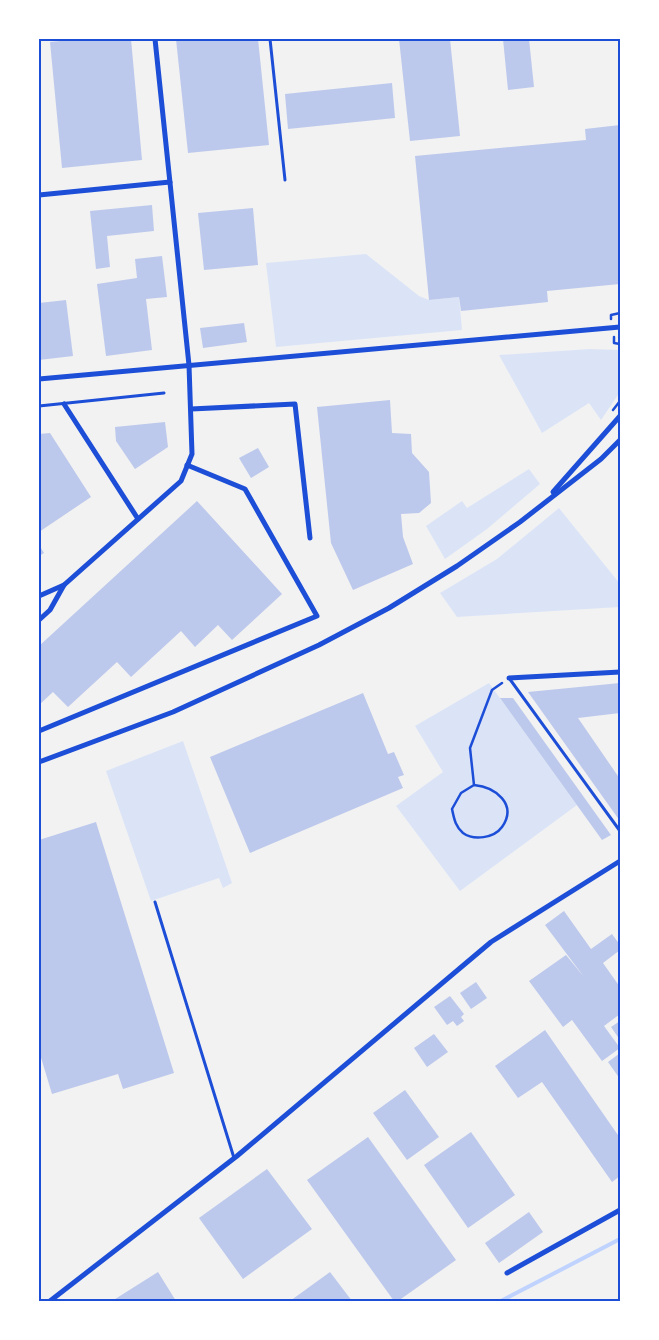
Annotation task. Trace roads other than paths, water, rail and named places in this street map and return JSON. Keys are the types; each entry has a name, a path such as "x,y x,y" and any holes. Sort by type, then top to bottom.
{"street":[{"path":"39,596 64,585 181,481 192,454 189,365 156,39"},
{"path":"39,195 170,182"},
{"path":"39,379 618,328"},
{"path":"64,404 138,519"},
{"path":"190,409 295,404 310,538"},
{"path":"548,498 620,416"},
{"path":"39,762 173,712 328,640 389,608 457,566 520,522 548,498 581,475 620,440"},
{"path":"39,731 317,616 245,489 187,464"},
{"path":"39,620 50,610 64,585"},
{"path":"509,678 620,672"},
{"path":"50,1301 234,1158 491,942 620,861"},
{"path":"507,1273 620,1210"}],"lane":[{"path":"270,39 285,180"},
{"path":"39,406 164,393"},
{"path":"509,678 620,830"},
{"path":"155,902 234,1158"}],"waterway":[{"path":"501,1301 620,1239"}]}
